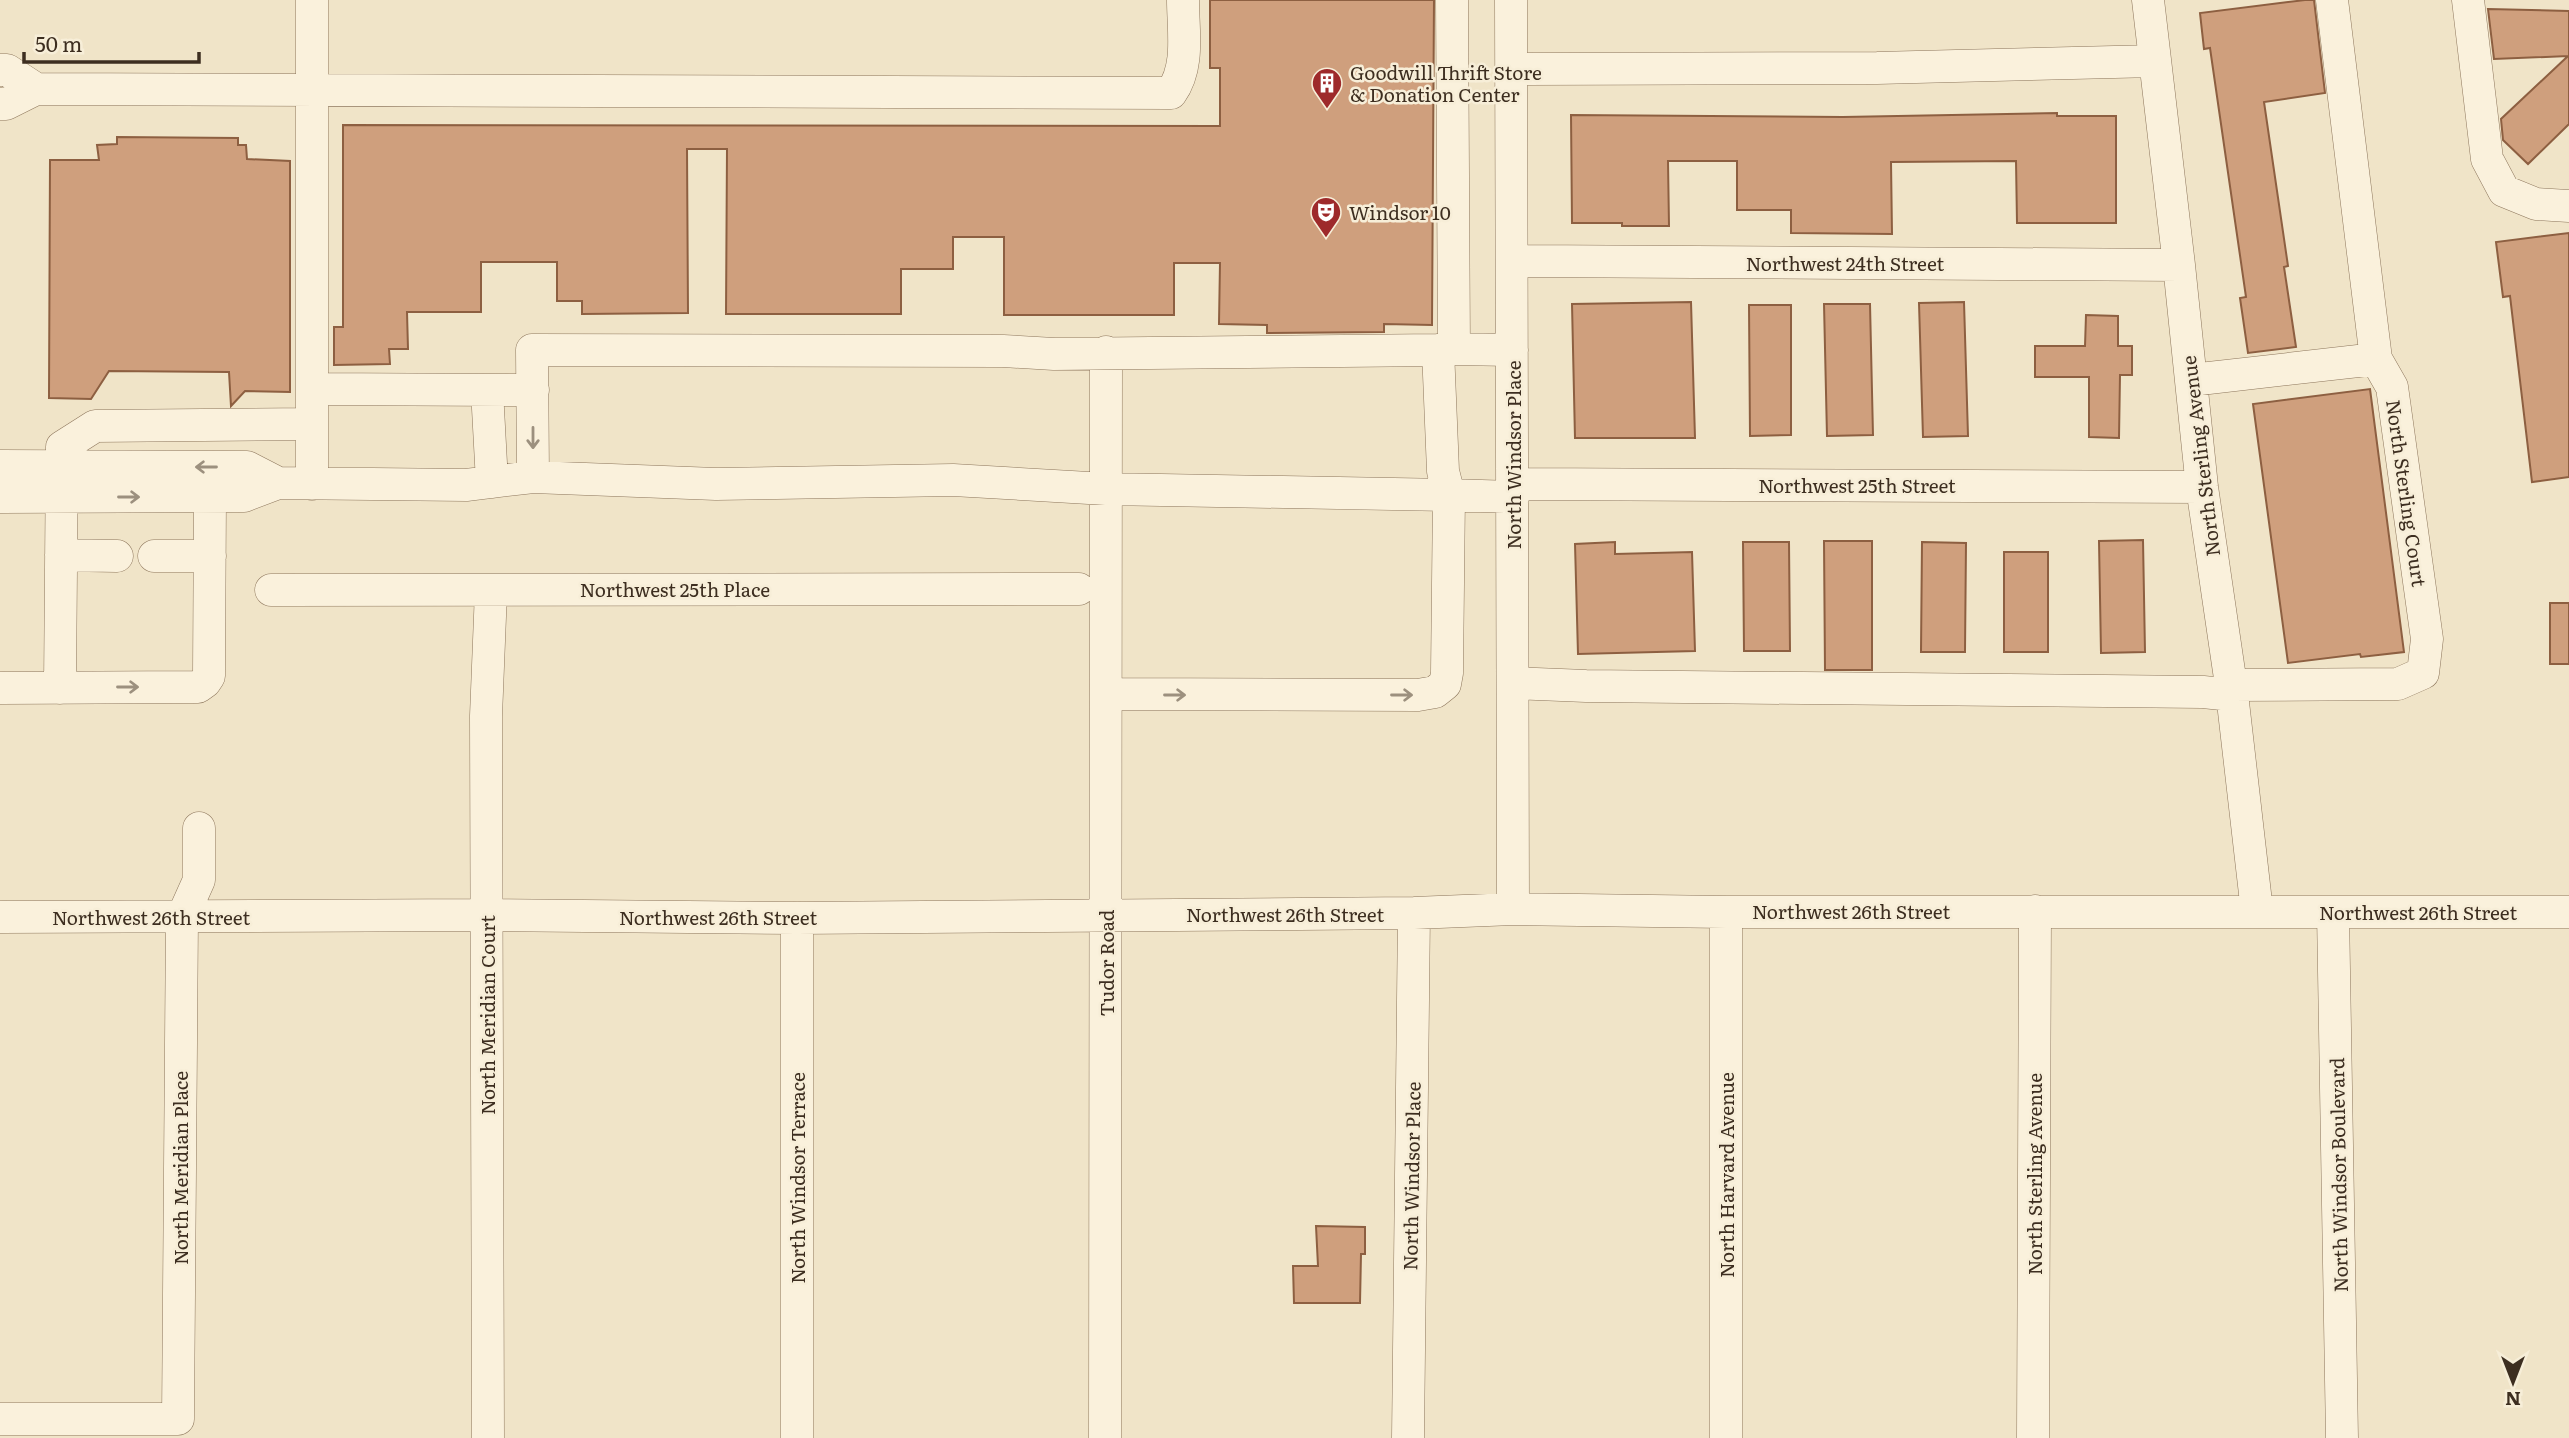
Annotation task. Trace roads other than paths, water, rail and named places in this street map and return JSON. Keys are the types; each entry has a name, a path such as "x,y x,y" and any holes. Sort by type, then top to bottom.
{"street":[{"path":"312,0 312,484"},
{"path":"0,104 6,104 36,89 1171,93 1180,81 1183,68 1183,0"},
{"path":"1107,706 1418,695 1435,692 1446,684 1449,495 1443,471 1451,0"},
{"name":"North Windsor Place","path":"1511,0 1513,909"},
{"name":"North Sterling Avenue","path":"2148,0 2202,487 2231,690 2257,911"},
{"name":"North Sterling Court","path":"2231,690 2398,684 2423,673 2427,639 2392,387 2376,359 2332,0"},
{"path":"2468,0 2487,159 2504,191 2536,205 2569,206"},
{"path":"1511,69 1877,68 2155,61"},
{"path":"0,70 7,70 36,89"},
{"name":"Northwest 24th Street","path":"1512,261 2179,265"},
{"path":"533,477 532,350 977,351 1054,354 1512,350"},
{"name":"Tudor Road","path":"1105,1438 1106,352"},
{"path":"2191,380 2376,359"},
{"path":"312,389 533,390"},
{"path":"487,390 492,482"},
{"path":"60,688 62,447 95,426 312,424"},
{"path":"0,466 61,482 210,496 244,496 278,483"},
{"path":"0,497 61,482 247,467 278,483"},
{"name":"Northwest 25th Street","path":"278,483 466,485 533,477 716,484 953,480 1106,489 1449,495 1513,490 2202,487"},
{"path":"0,688 198,687 205,682 209,676 210,496"},
{"path":"61,555 117,556"},
{"path":"154,556 210,556"},
{"name":"Northwest 25th Place","path":"271,590 1079,589"},
{"name":"North Meridian Court","path":"488,1438 485,716 491,591"},
{"path":"1513,683 1586,686 2203,692 2231,690"},
{"path":"182,918 199,880 199,828"},
{"name":"Northwest 26th Street","path":"0,917 487,915 797,918 1414,913 1513,909 1726,912 2569,912"},
{"name":"North Sterling Avenue","path":"2034,1438 2035,911"},
{"name":"North Harvard Avenue","path":"1726,912 1726,1438"},
{"name":"North Windsor Boulevard","path":"2333,912 2342,1438"},
{"name":"North Windsor Place","path":"1408,1438 1414,913"},
{"name":"North Meridian Place","path":"0,1419 178,1419 182,918"},
{"name":"North Windsor Terrace","path":"797,918 797,1438"}],"place":[{"name":"Goodwill Thrift Store & Donation Center","path":"1327,110"},
{"name":"Windsor 10","path":"1326,239"}]}
